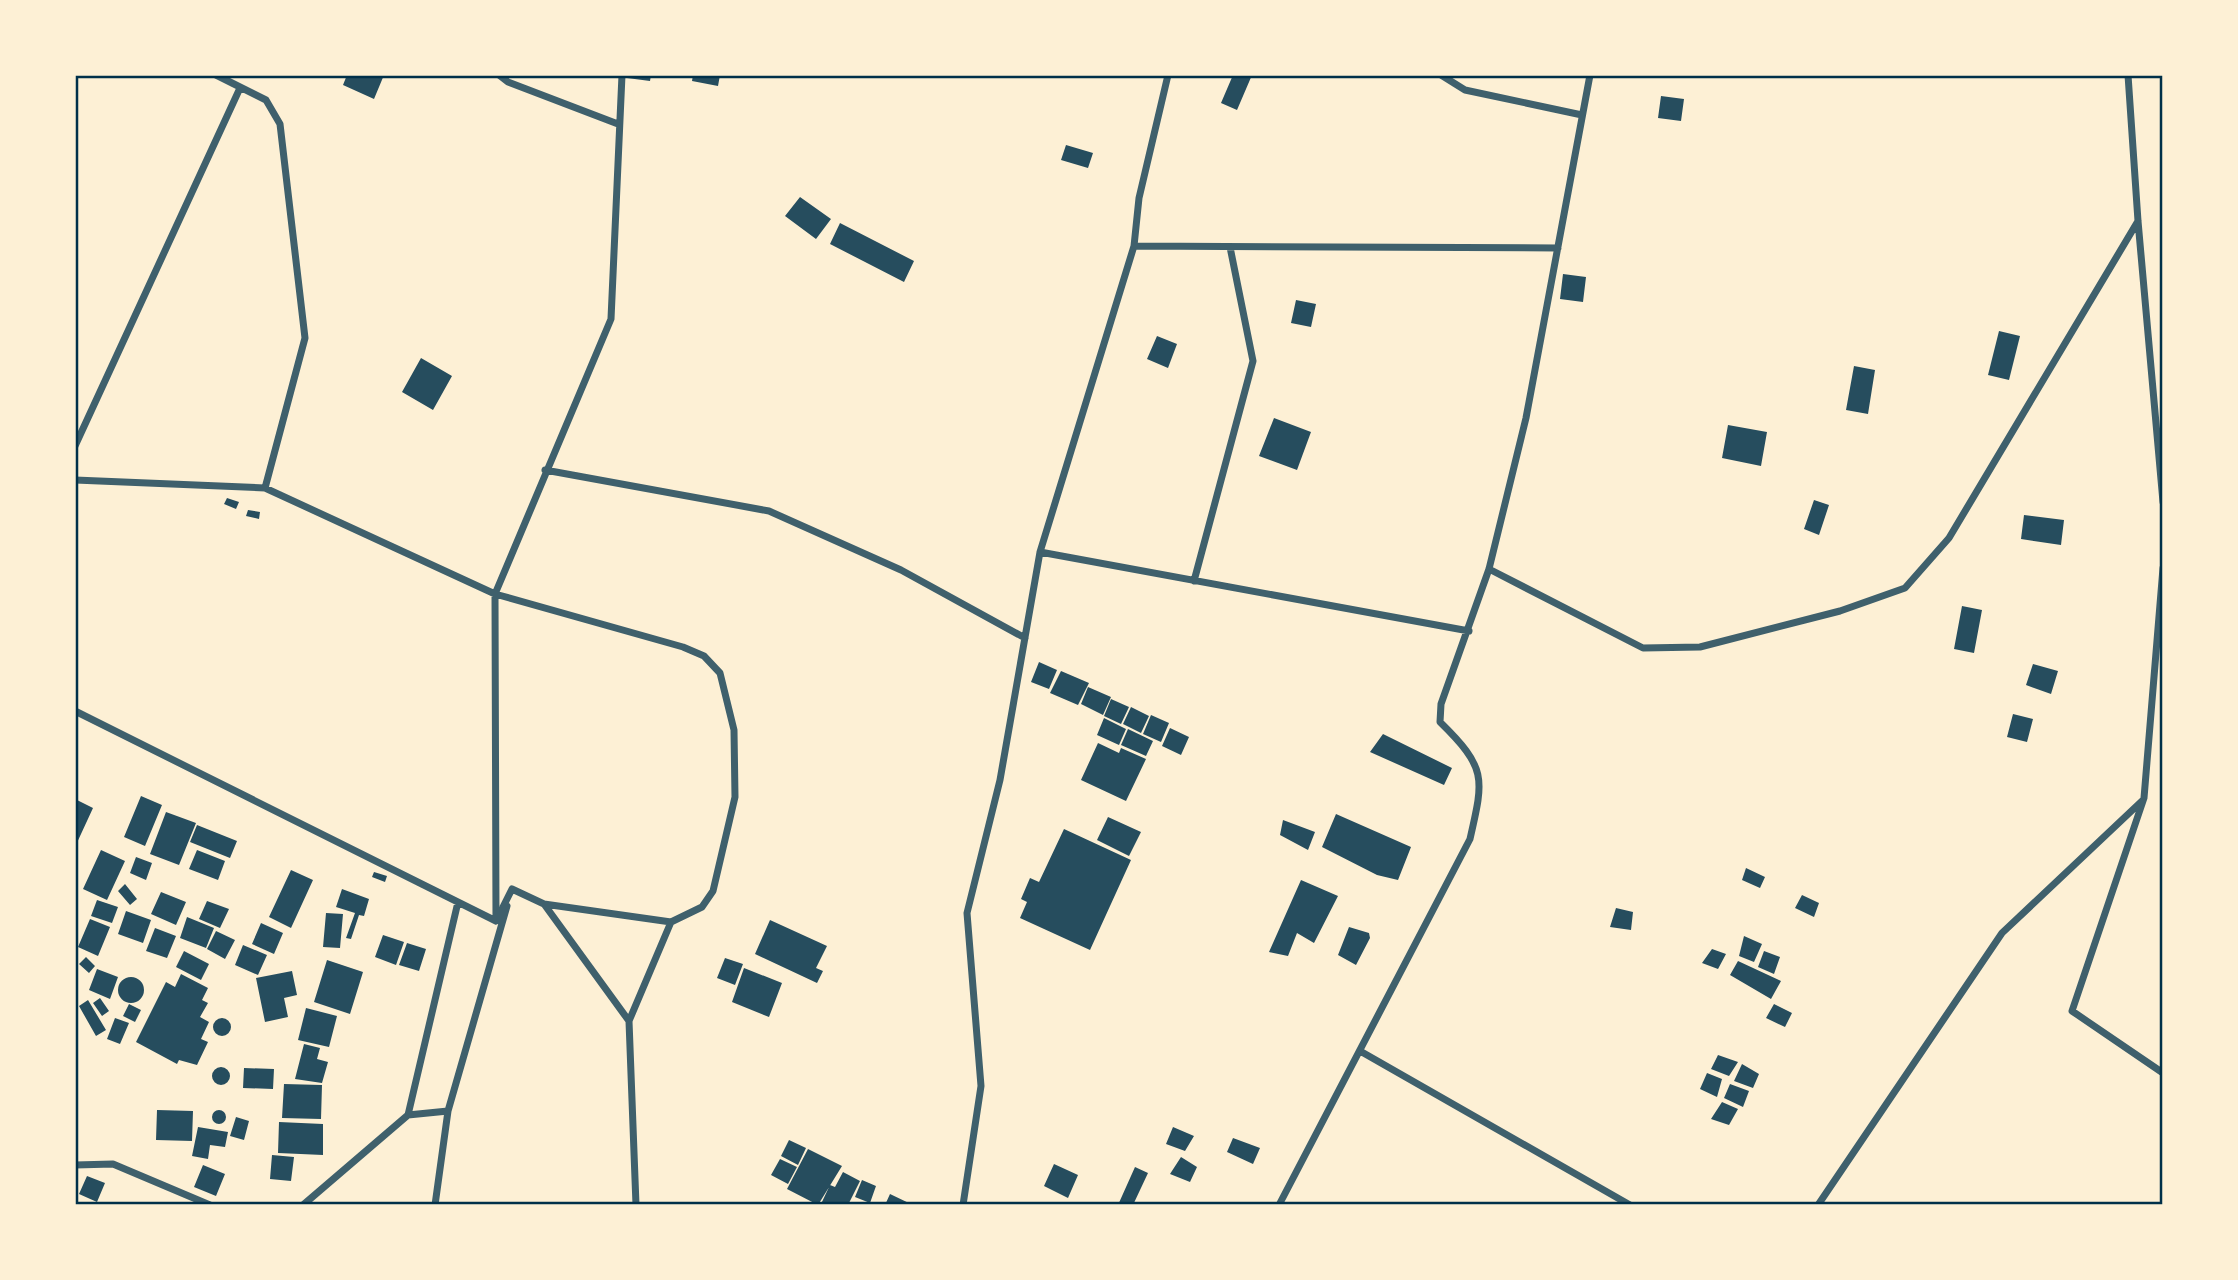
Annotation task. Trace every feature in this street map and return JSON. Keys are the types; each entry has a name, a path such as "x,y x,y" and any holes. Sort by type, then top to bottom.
{"street":[{"path":"216,75 266,100 279,124 305,338 265,488"},
{"path":"499,75 508,82 618,124"},
{"path":"496,921 495,594 545,470 611,319 622,75"},
{"path":"963,1205 981,1086 967,913 1000,780 1040,552 1134,246 1139,198 1168,75"},
{"path":"1441,75 1465,90 1582,115"},
{"path":"1279,1205 1470,839 1482,789 1475,763 1461,742 1440,722 1441,704 1489,569 1526,418 1590,75"},
{"path":"2129,75 2138,221 2163,502"},
{"path":"75,446 240,88"},
{"path":"1489,569 1643,648 1700,648 1840,611 1905,588 1949,538 2138,221"},
{"path":"1134,246 1558,248"},
{"path":"1194,581 1253,361 1230,247"},
{"path":"545,470 769,511 901,570 1025,638"},
{"path":"75,480 265,488 495,594 683,647 704,656 720,673 734,730 735,797 713,891 702,907 671,922 544,904 512,889"},
{"path":"1040,552 1469,631"},
{"path":"2163,568 2144,798 2072,1012 2163,1073"},
{"path":"75,711 496,921"},
{"path":"1818,1205 2002,933 2144,798"},
{"path":"496,921 512,889"},
{"path":"435,1205 448,1111 512,889"},
{"path":"408,1115 458,902"},
{"path":"544,904 629,1021"},
{"path":"636,1205 629,1021 671,922"},
{"path":"1360,1051 1630,1205"},
{"path":"303,1205 408,1115 448,1111"},
{"path":"75,1165 113,1164 210,1205"}],"building":[{"path":"347,75 384,75 374,99 343,85"},
{"path":"628,75 651,75 650,81 627,78"},
{"path":"693,75 720,75 718,86 692,81"},
{"path":"1233,75 1252,75 1237,110 1221,103"},
{"path":"1661,96 1684,99 1681,121 1658,118"},
{"path":"1066,145 1093,153 1088,168 1061,160"},
{"path":"800,197 831,219 816,239 785,216"},
{"path":"840,223 914,261 904,282 830,244"},
{"path":"1563,274 1586,277 1583,302 1560,299"},
{"path":"1296,300 1316,304 1311,327 1291,323"},
{"path":"1999,331 2020,336 2009,380 1988,375"},
{"path":"1157,336 1177,344 1168,368 1147,359"},
{"path":"421,358 452,376 433,410 402,392"},
{"path":"1854,366 1875,370 1868,414 1846,410"},
{"path":"1274,418 1311,432 1297,470 1259,456"},
{"path":"1728,425 1767,432 1761,466 1722,458"},
{"path":"227,498 239,502 236,509 224,504"},
{"path":"1814,500 1829,505 1819,535 1804,529"},
{"path":"248,510 260,512 259,519 246,516"},
{"path":"2024,515 2064,520 2061,545 2021,539"},
{"path":"1962,606 1982,610 1974,653 1954,649"},
{"path":"1039,662 1057,670 1049,689 1031,682"},
{"path":"2033,664 2058,671 2051,694 2026,685"},
{"path":"1061,671 1089,683 1078,705 1050,693"},
{"path":"1088,687 1111,697 1103,715 1081,704"},
{"path":"1111,699 1129,707 1121,724 1104,716"},
{"path":"1131,707 1149,716 1141,733 1123,724"},
{"path":"2013,714 2033,719 2027,742 2007,737"},
{"path":"1151,715 1169,723 1161,742 1143,734"},
{"path":"1104,718 1126,729 1119,745 1097,735"},
{"path":"1170,728 1189,737 1181,755 1162,746"},
{"path":"1128,729 1153,741 1146,756 1121,745"},
{"path":"1383,734 1452,768 1444,785 1370,752"},
{"path":"1098,743 1119,753 1121,748 1146,759 1126,801 1081,780"},
{"path":"141,796 162,805 145,846 124,837"},
{"path":"75,799 93,808 75,847"},
{"path":"166,812 196,823 179,865 150,854"},
{"path":"1336,814 1411,847 1398,880 1377,875 1322,847"},
{"path":"1108,817 1141,832 1129,856 1097,840"},
{"path":"1283,820 1315,832 1308,850 1280,835"},
{"path":"197,825 237,841 230,858 190,842"},
{"path":"1064,829 1131,860 1090,950 1020,918 1027,902 1021,899 1030,878 1039,882"},
{"path":"101,850 125,861 107,900 83,889"},
{"path":"197,850 225,861 218,880 189,869"},
{"path":"136,857 152,863 146,880 130,873"},
{"path":"1746,868 1765,877 1760,888 1742,880"},
{"path":"291,870 313,880 291,928 269,917"},
{"path":"374,872 387,876 385,882 372,877"},
{"path":"1301,880 1338,896 1314,943 1297,933 1288,956 1269,952"},
{"path":"125,884 137,899 130,905 118,891"},
{"path":"342,889 369,899 364,916 359,915 351,939 346,938 355,913 336,907"},
{"path":"161,892 186,902 176,925 151,914"},
{"path":"1802,895 1819,903 1814,917 1795,908"},
{"path":"97,900 118,907 112,923 91,916"},
{"path":"207,901 229,909 220,928 199,919"},
{"path":"1616,908 1633,912 1631,930 1610,927"},
{"path":"126,911 151,920 143,943 118,934"},
{"path":"326,913 343,914 340,948 323,947"},
{"path":"187,917 214,928 206,948 180,938"},
{"path":"90,919 110,927 98,956 78,947"},
{"path":"770,920 827,946 816,968 823,971 817,983 755,954"},
{"path":"261,923 283,933 274,954 252,944"},
{"path":"1349,927 1369,933 1370,938 1356,965 1338,955"},
{"path":"155,928 176,936 167,958 146,951"},
{"path":"216,931 235,940 225,959 207,949"},
{"path":"383,935 404,942 396,965 375,957"},
{"path":"1744,936 1762,944 1754,962 1739,956"},
{"path":"407,943 426,949 419,971 399,965"},
{"path":"243,945 267,955 258,975 235,965"},
{"path":"1712,949 1726,954 1718,969 1702,963"},
{"path":"184,951 209,964 201,980 176,967"},
{"path":"1764,951 1780,957 1774,974 1758,967"},
{"path":"86,957 95,966 89,973 79,964"},
{"path":"725,958 743,964 735,985 717,978"},
{"path":"327,960 363,972 350,1014 314,1002"},
{"path":"1738,961 1781,981 1771,999 1730,975"},
{"path":"744,968 782,983 769,1017 732,1002"},
{"path":"97,969 118,977 110,999 89,990"},
{"path":"292,971 297,995 284,998 288,1017 265,1022 256,978"},
{"path":"181,974 208,988 202,1000 208,1003 200,1017 209,1022 201,1039 208,1042 197,1065 179,1060 177,1064 136,1042 166,982 175,987"},
{"path":"131,977 140,981 144,990 140,999 131,1003 122,999 118,990 122,981"},
{"path":"100,998 109,1011 102,1016 93,1003"},
{"path":"88,1000 106,1030 96,1036 79,1006"},
{"path":"129,1004 141,1010 135,1022 123,1016"},
{"path":"1774,1004 1792,1013 1785,1027 1766,1018"},
{"path":"306,1008 337,1016 329,1047 298,1040"},
{"path":"115,1018 129,1023 120,1044 107,1039"},
{"path":"222,1018 228,1021 231,1027 228,1033 222,1036 216,1033 213,1027 216,1021"},
{"path":"304,1044 320,1048 317,1059 328,1062 322,1083 295,1079"},
{"path":"1718,1055 1738,1062 1729,1076 1711,1069"},
{"path":"1742,1064 1759,1074 1753,1088 1734,1081"},
{"path":"221,1067 227,1070 230,1076 227,1082 221,1085 215,1082 212,1076 215,1070"},
{"path":"244,1068 274,1069 273,1089 243,1088"},
{"path":"1707,1073 1722,1079 1717,1097 1700,1089"},
{"path":"284,1084 322,1085 321,1119 282,1118"},
{"path":"1730,1084 1749,1091 1743,1107 1724,1098"},
{"path":"1722,1102 1738,1109 1729,1125 1711,1119"},
{"path":"157,1110 193,1111 192,1141 156,1140"},
{"path":"219,1110 224,1112 224,1122 219,1124 214,1122 212,1117 214,1112"},
{"path":"236,1117 249,1121 244,1140 230,1136"},
{"path":"279,1122 323,1124 323,1155 278,1153"},
{"path":"198,1127 228,1132 225,1147 210,1145 208,1159 192,1156"},
{"path":"1173,1127 1194,1136 1185,1151 1166,1144"},
{"path":"1233,1138 1260,1148 1253,1164 1227,1152"},
{"path":"789,1140 806,1148 798,1165 781,1156"},
{"path":"808,1149 842,1166 818,1205 787,1189"},
{"path":"272,1155 294,1157 291,1181 270,1179"},
{"path":"1181,1157 1197,1167 1190,1182 1170,1174"},
{"path":"780,1159 797,1167 788,1184 771,1175"},
{"path":"1054,1164 1078,1175 1068,1198 1044,1186"},
{"path":"203,1165 225,1174 216,1196 194,1187"},
{"path":"1135,1167 1148,1173 1133,1205 1118,1205"},
{"path":"843,1172 860,1181 848,1205 821,1204 830,1185 835,1187"},
{"path":"87,1176 105,1183 97,1202 79,1194"},
{"path":"862,1180 876,1186 870,1203 855,1197"},
{"path":"890,1194 913,1205 885,1205"}]}
